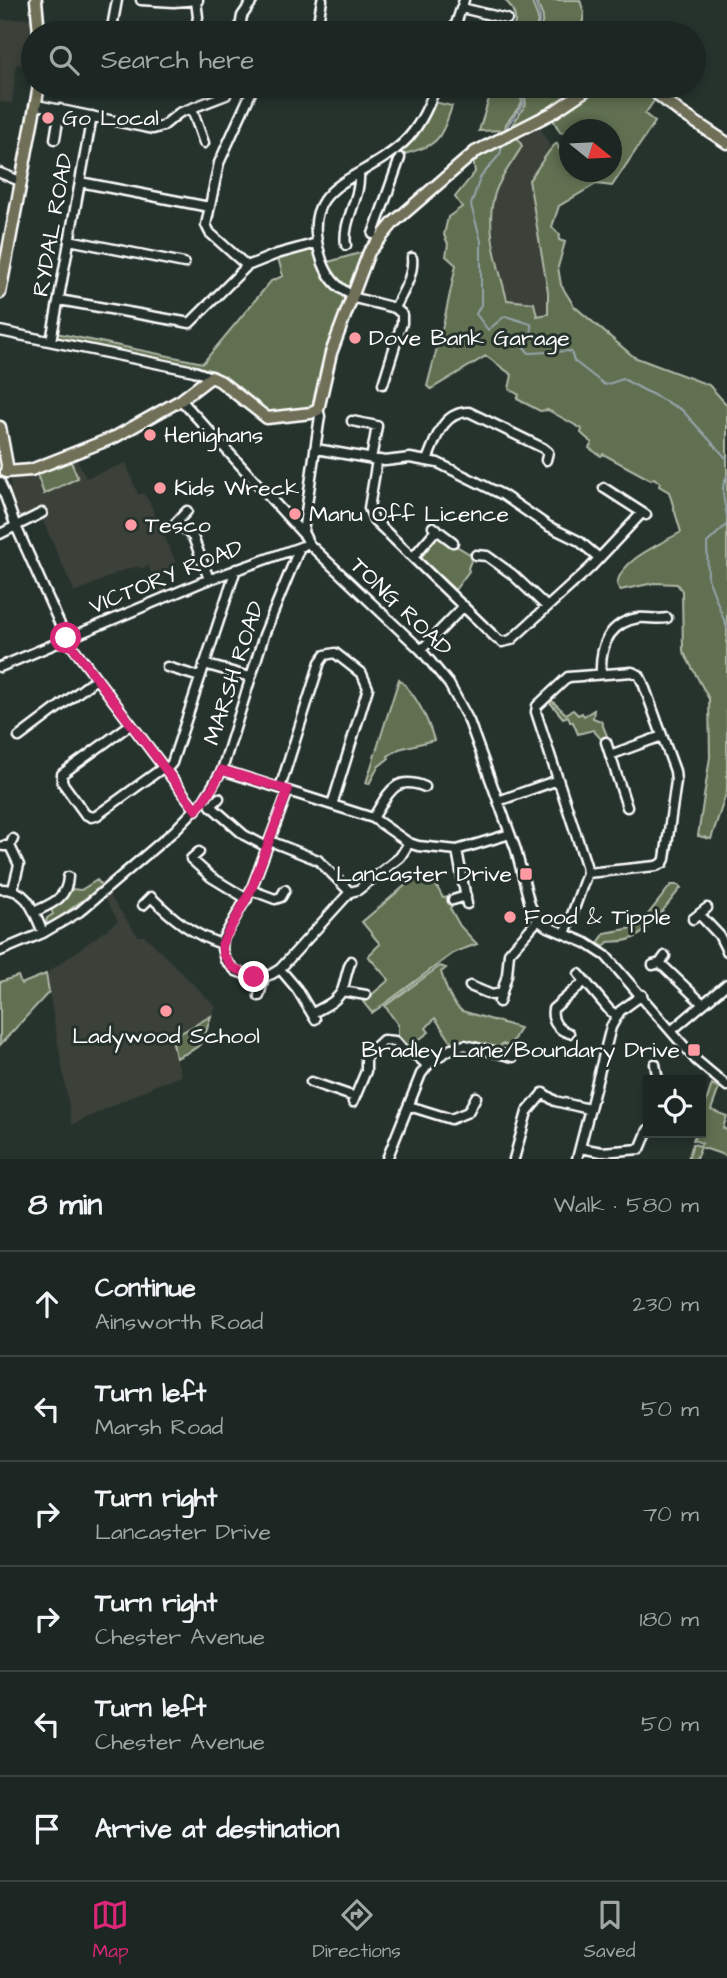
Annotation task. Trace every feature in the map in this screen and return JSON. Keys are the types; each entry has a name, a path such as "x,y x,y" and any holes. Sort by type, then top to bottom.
{"main road":[{"path":"36,0 38,21"},
{"path":"0,293 5,245 38,98"},
{"path":"3,474 31,470 116,438 181,400 211,377 267,418 318,410 331,353 351,296 378,234 475,152 552,113 574,98"},
{"path":"662,98 727,143"},
{"path":"0,428 7,465 3,474"}],"street":[{"path":"113,21 117,0"},
{"path":"141,0 197,0 197,21"},
{"path":"241,21 253,0"},
{"path":"319,21 323,0"},
{"path":"457,21 463,4 497,13 507,19"},
{"path":"247,266 208,229 209,207 219,163 249,98"},
{"path":"383,384 403,318 399,310 351,296 327,275 314,231 315,217 322,201 333,190 406,140 431,98"},
{"path":"37,105 153,129 192,108 223,99"},
{"path":"192,108 200,140"},
{"path":"55,139 60,109"},
{"name":"RYDAL ROAD","path":"51,341 92,116"},
{"path":"378,234 377,221 400,158"},
{"path":"0,173 20,181"},
{"path":"346,244 346,234 360,187 359,174"},
{"path":"80,182 209,207"},
{"path":"69,240 184,263"},
{"path":"59,300 190,323 247,266 317,243"},
{"path":"395,309 413,267 412,258"},
{"path":"0,331 194,370 211,377"},
{"name":"TONG ROAD","path":"181,400 304,535 304,546 421,650 442,674 469,721 510,834 530,905 538,920"},
{"path":"304,535 320,416 318,410"},
{"path":"426,460 447,419 460,412 469,412 543,448 548,452 546,460"},
{"path":"352,421 376,425 377,428"},
{"path":"384,421 377,428 369,508 371,515 497,639 506,642 590,568 644,514 603,490"},
{"path":"316,449 374,459 426,460 503,495 548,526 579,541 598,558"},
{"path":"0,482 15,524 66,638 196,810"},
{"path":"187,511 175,524 192,537 209,579"},
{"path":"0,534 15,524 42,513"},
{"path":"413,557 435,528 453,542"},
{"name":"VICTORY ROAD","path":"0,667 209,579 304,546"},
{"name":"MARSH ROAD","path":"0,950 68,920 196,810 222,770 264,635 304,546"},
{"path":"477,555 487,556 512,573 547,607"},
{"path":"131,724 62,774 62,782 85,814 91,817 96,817 172,763 236,569"},
{"path":"421,650 464,606"},
{"path":"601,673 602,648 613,631 636,618 667,618"},
{"path":"332,805 368,688 362,674 335,653 325,655 320,662 269,844 247,899 222,944 225,960 236,971 264,977 279,969 350,892 358,890 400,857 409,843"},
{"path":"204,664 250,677"},
{"path":"167,667 200,677"},
{"path":"565,934 587,873 585,857 536,712 537,706 564,678 629,671 639,675 676,781 664,861 656,866 587,873"},
{"path":"19,737 96,679"},
{"path":"610,755 662,736"},
{"path":"606,742 627,807"},
{"path":"222,770 373,818 409,843 457,850 510,834"},
{"path":"498,801 558,780"},
{"path":"373,818 396,786 404,781 421,782"},
{"path":"219,798 211,806 244,835 318,860 350,892"},
{"path":"9,844 19,865 13,889"},
{"path":"453,900 466,900 457,850"},
{"path":"199,852 191,859 199,867 247,899"},
{"path":"34,912 59,899 71,882"},
{"path":"0,889 13,889 26,897 43,933"},
{"path":"251,890 277,899 285,890"},
{"path":"143,905 151,897 186,927 222,944"},
{"path":"700,914 720,937 727,951"},
{"path":"470,986 500,998 508,972 509,953 538,920 586,943 606,956 704,1068 727,1086"},
{"path":"279,969 292,982 314,1016 342,991 346,972 353,959"},
{"path":"660,961 703,1004"},
{"path":"258,996 264,977"},
{"path":"569,1033 562,1031 555,1022 553,1009 582,977 617,1016"},
{"path":"671,1031 727,984"},
{"path":"342,991 366,995"},
{"path":"577,1159 609,1034 617,1016 642,995"},
{"path":"311,1082 344,1092 354,1099 366,1071 368,1053 383,1040 396,1041 403,1050 417,1056 427,1065"},
{"path":"387,1159 427,1065 435,1058 458,1046 504,1051 513,1057"},
{"path":"655,1064 655,1075"},
{"path":"514,1159 527,1112 540,1089 555,1101 589,1109"},
{"path":"409,1106 451,1119 463,1116 472,1101"},
{"path":"640,1149 645,1138"},
{"path":"580,1148 602,1152 640,1149"},
{"path":"640,1149 646,1159"}],"shaded area":[{"path":"31,18 32,21 21,21 21,65 16,65 12,103 0,102 0,20"},
{"path":"539,125 551,148 545,162 529,181 548,292 549,314 537,316 534,303 507,301 491,219 495,192 522,146 517,136"},
{"path":"77,459 86,478 126,463 138,495 143,493 149,501 176,563 175,567 161,573 168,591 160,593 148,566 141,569 139,566 121,571 75,593 42,519 24,526 12,502 10,480 37,474 44,493 78,478 71,462"},
{"path":"107,892 138,936 145,936 216,1007 211,1016 172,1039 181,1076 72,1125 46,974 118,921 103,895"}],"green space":[{"path":"505,0 531,0 538,21 514,21 511,8"},
{"path":"536,0 580,0 584,13 583,21 542,21"},
{"path":"489,98 521,98 522,103 506,124 505,130 479,131"},
{"path":"525,98 568,98 524,123 511,127 526,104"},
{"path":"580,98 656,98 645,114 655,122 622,171 622,119 559,119 559,130 551,116"},
{"path":"434,102 452,106 438,137 427,147 394,157 394,153 418,131"},
{"path":"517,136 522,146 500,181 492,206 494,247 507,300 534,303 537,316 548,314 548,292 529,180 557,143 559,182 615,182 612,186 596,184 559,206 552,227 560,235 559,240 565,242 558,267 561,285 574,306 634,357 709,385 727,405 727,791 711,839 698,836 710,757 709,699 683,651 682,591 677,584 654,583 620,590 617,584 620,575 634,560 681,532 669,492 659,486 660,483 654,478 651,480 589,448 592,443 581,433 582,429 548,410 540,411 517,399 519,395 509,389 512,375 486,356 431,389 427,386 456,265 446,256 448,244 444,235 448,217 462,207 455,197 475,172 473,158"},
{"path":"311,249 316,253 323,276 343,295 344,300 326,355 317,401 309,410 269,413 215,371 61,340 56,335 203,363 271,281 283,276 278,258"},
{"path":"363,252 346,289 331,276 325,263"},
{"path":"71,462 78,478 44,494 37,474"},
{"path":"438,535 473,556 469,571 455,590 421,558"},
{"path":"399,679 421,707 434,740 399,749 388,756 369,784 366,783"},
{"path":"549,698 566,714 573,710 584,716 594,710 593,718 601,721 608,738 602,740 593,730 578,734 573,722 570,722 568,716 563,718"},
{"path":"431,876 443,898 450,897 453,904 450,908 460,926 477,944 455,952 372,1013 363,1002 389,980 368,956 380,944 362,922 414,878"},
{"path":"97,880 102,886 50,924 46,923 47,918 53,914 51,909 63,902 72,889 81,890"},
{"path":"671,885 681,888 645,930 628,940 608,942 604,947 598,943 605,933 638,927"},
{"path":"440,966 446,968 441,972 446,988 462,1011 520,1028 510,1046 502,1044 499,1048 469,1041 452,1043 435,1018 426,1028 429,1032 408,1048 398,1036 398,1025 385,1006"},
{"path":"46,974 49,992 0,1045 0,982 18,976 21,984"},
{"path":"211,1016 201,1043 176,1058 172,1038"},
{"path":"712,1084 719,1088 711,1110 727,1116 723,1128 727,1130 727,1156 701,1147 696,1159 688,1159 693,1144 700,1146 702,1143 693,1140 694,1138 706,1138 706,1103"}],"waterway":[{"path":"534,0 539,21"},
{"path":"506,131 524,103 523,98"},
{"path":"503,143 500,154 480,178 471,205 481,241 481,305 476,314 488,330 505,316 531,324 532,333 522,345 529,353 571,351 574,361 605,385 623,379 682,410 727,459"},
{"path":"727,476 723,491 727,517"},
{"path":"727,524 707,543 708,578 727,628"}],"place":[{"name":"Go Local","path":"48,118"},
{"name":"Dove Bank Garage","path":"355,338"},
{"name":"Henighans","path":"150,435"},
{"name":"Kids Wreck","path":"160,488"},
{"name":"Manu Off Licence","path":"295,514"},
{"name":"Tesco","path":"131,525"},
{"name":"Lancaster Drive","path":"526,874"},
{"name":"Food & Tipple","path":"510,917"},
{"name":"Ladywood School","path":"166,1011"},
{"name":"Bradley Lane/Boundary Drive","path":"694,1050"}],"route":[{"path":"66,638 196,810 222,770 288,790 251,890 222,944 225,960 236,971 254,977"}]}
